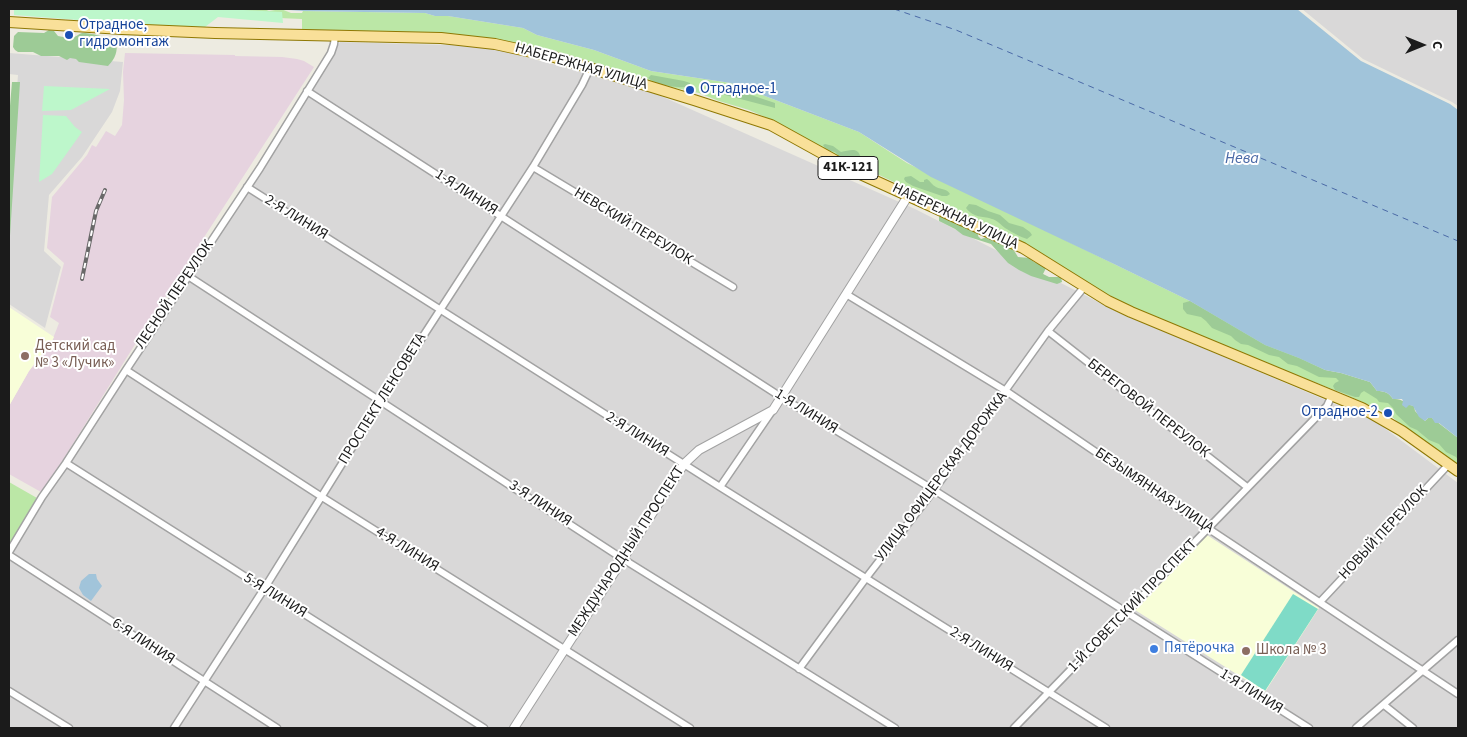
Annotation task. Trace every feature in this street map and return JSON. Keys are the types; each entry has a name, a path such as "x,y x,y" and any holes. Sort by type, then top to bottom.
{"main road":[{"name":"41К-121","path":"9,22 215,33 335,35"},
{"name":"НАБЕРЕЖНАЯ УЛИЦА","path":"335,35 468,40 522,49 554,57 771,125 837,162 1023,248 1108,300 1146,319 1362,408 1382,419 1458,471"}],"street":[{"path":"9,22 9,27"},
{"name":"ЛЕСНОЙ ПЕРЕУЛОК","path":"9,554 42,497 66,464 247,187 331,53 335,35"},
{"name":"ПРОСПЕКТ ЛЕНСОВЕТА","path":"174,728 264,589 381,401 533,167 582,85 590,68"},
{"name":"1-Я ЛИНИЯ","path":"307,91 781,397 934,490 1309,728"},
{"name":"НЕВСКИЙ ПЕРЕУЛОК","path":"533,167 733,287"},
{"name":"2-Я ЛИНИЯ","path":"247,187 720,487 1106,728"},
{"name":"МЕЖДУНАРОДНЫЙ ПРОСПЕКТ","path":"720,487 773,410 908,196"},
{"name":"3-Я ЛИНИЯ","path":"188,276 623,558 895,728"},
{"name":"УЛИЦА ОФИЦЕРСКАЯ ДОРОЖКА","path":"799,669 934,490 1048,331 1085,286"},
{"name":"БЕЗЫМЯННАЯ УЛИЦА","path":"846,294 1006,392 1458,694"},
{"name":"БЕРЕГОВОЙ ПЕРЕУЛОК","path":"1048,331 1247,487"},
{"name":"4-Я ЛИНИЯ","path":"126,370 322,497 690,728"},
{"name":"1-Й СОВЕТСКИЙ ПРОСПЕКТ","path":"1014,728 1327,406 1332,395"},
{"name":"МЕЖДУНАРОДНЫЙ ПРОСПЕКТ","path":"514,728 684,464 699,450 773,410"},
{"name":"5-Я ЛИНИЯ","path":"66,464 484,728"},
{"name":"НОВЫЙ ПЕРЕУЛОК","path":"1320,602 1449,464"},
{"name":"6-Я ЛИНИЯ","path":"9,554 277,728"},
{"path":"1356,728 1458,640"},
{"path":"9,691 69,728"},
{"path":"1384,705 1413,728"}],"shaded area":[{"path":"14,9 224,9 282,12 283,23 218,17 205,27 142,25 14,15"},
{"path":"1302,9 1458,9 1458,106 1363,59"},
{"path":"340,42 484,46 643,88 915,209 1118,312 1375,421 1458,483 1458,728 9,728 9,556"},
{"path":"9,53 123,62 120,91 112,112 82,157 49,195 44,251 61,267 45,328 9,304 9,198 18,75 9,74"},
{"path":"125,53 282,57 304,61 314,67 139,338 46,487 41,492 9,474 9,406 29,371 52,341 59,323 50,317 64,263 47,248 52,197 87,155 92,145 96,147 106,131 115,136 122,125"},
{"path":"44,86 110,89 71,110 42,111"},
{"path":"43,115 66,116 82,132 52,174 39,182"},
{"name":"Детский сад № 3 «Лучик»","path":"9,307 54,337 29,371 9,406"},
{"name":"Школа № 3","path":"1207,535 1319,608 1265,692 1135,610"},
{"path":"1293,594 1318,609 1265,691 1241,675"}],"green space":[{"path":"211,9 264,9 269,11 281,9 291,13 302,13 303,11 425,13 435,16 448,16 523,28 537,35 594,50 651,71 731,83 859,132 907,163 1190,301 1458,438 1458,464 1405,428 1385,408 1383,411 1210,341 1130,306 1103,292 1025,243 836,155 772,120 749,110 699,93 662,85 495,39 442,33 302,30 302,19 279,18"},
{"path":"49,30 54,31 58,36 74,37 85,33 117,42 117,49 113,60 108,66 79,62 76,59 70,58 67,60 59,56 41,56 33,52 18,52 13,47 14,36 18,32 44,33"},
{"path":"651,75 684,81 690,83 690,86 675,87 662,84 648,78"},
{"path":"12,82 20,82 9,251 9,118"},
{"path":"724,91 742,92 775,103 775,108 725,95"},
{"path":"823,145 833,146 841,152 857,151 861,161 857,163 840,157 835,152 826,150"},
{"path":"911,176 920,182 924,182 927,179 938,188 950,194 942,196 913,186 904,179"},
{"path":"969,204 1000,215 1009,223 1023,227 1032,235 1027,239 1024,238 1005,228 997,221 975,215 966,208"},
{"path":"941,216 967,227 971,231 978,232 978,236 981,239 987,237 1013,249 1018,257 1030,258 1046,268 1043,274 1049,277 1061,277 1062,282 1057,284 1019,270 1008,263 991,244 963,235 939,221"},
{"path":"1190,301 1265,345 1325,370 1370,382 1377,391 1382,391 1393,399 1399,399 1414,406 1415,411 1425,421 1428,418 1432,418 1458,438 1458,460 1446,452 1439,444 1429,440 1410,427 1396,414 1388,403 1379,402 1364,391 1359,397 1355,397 1335,390 1333,386 1339,381 1336,378 1319,377 1297,366 1288,364 1279,357 1241,344 1231,336 1212,328 1201,317 1187,314 1183,309 1183,303"},
{"path":"9,482 37,498 9,545"}],"water":[{"name":"Нева","path":"274,9 1297,9 1361,61 1450,104 1458,110 1458,438 1439,423 1435,423 1432,418 1428,418 1425,421 1419,417 1413,406 1409,405 1406,408 1402,405 1402,399 1393,399 1382,391 1377,391 1370,382 1325,370 1265,345 1190,301 931,177 859,132 731,83 651,71 594,50 537,35 523,28 425,13"},
{"path":"89,574 96,574 102,586 91,601 83,595 79,588 81,581"}],"ferry route":[{"path":"894,9 956,30 1458,241"}],"railway":[{"path":"82,279 96,211 105,190"}],"place":[{"name":"Отрадное, гидромонтаж","path":"69,35"},
{"name":"Отрадное-1","path":"690,90"},
{"name":"Детский сад № 3 «Лучик»","path":"25,356"},
{"name":"Отрадное-2","path":"1388,413"},
{"name":"Пятёрочка","path":"1154,649"},
{"name":"Школа № 3","path":"1246,651"}]}
